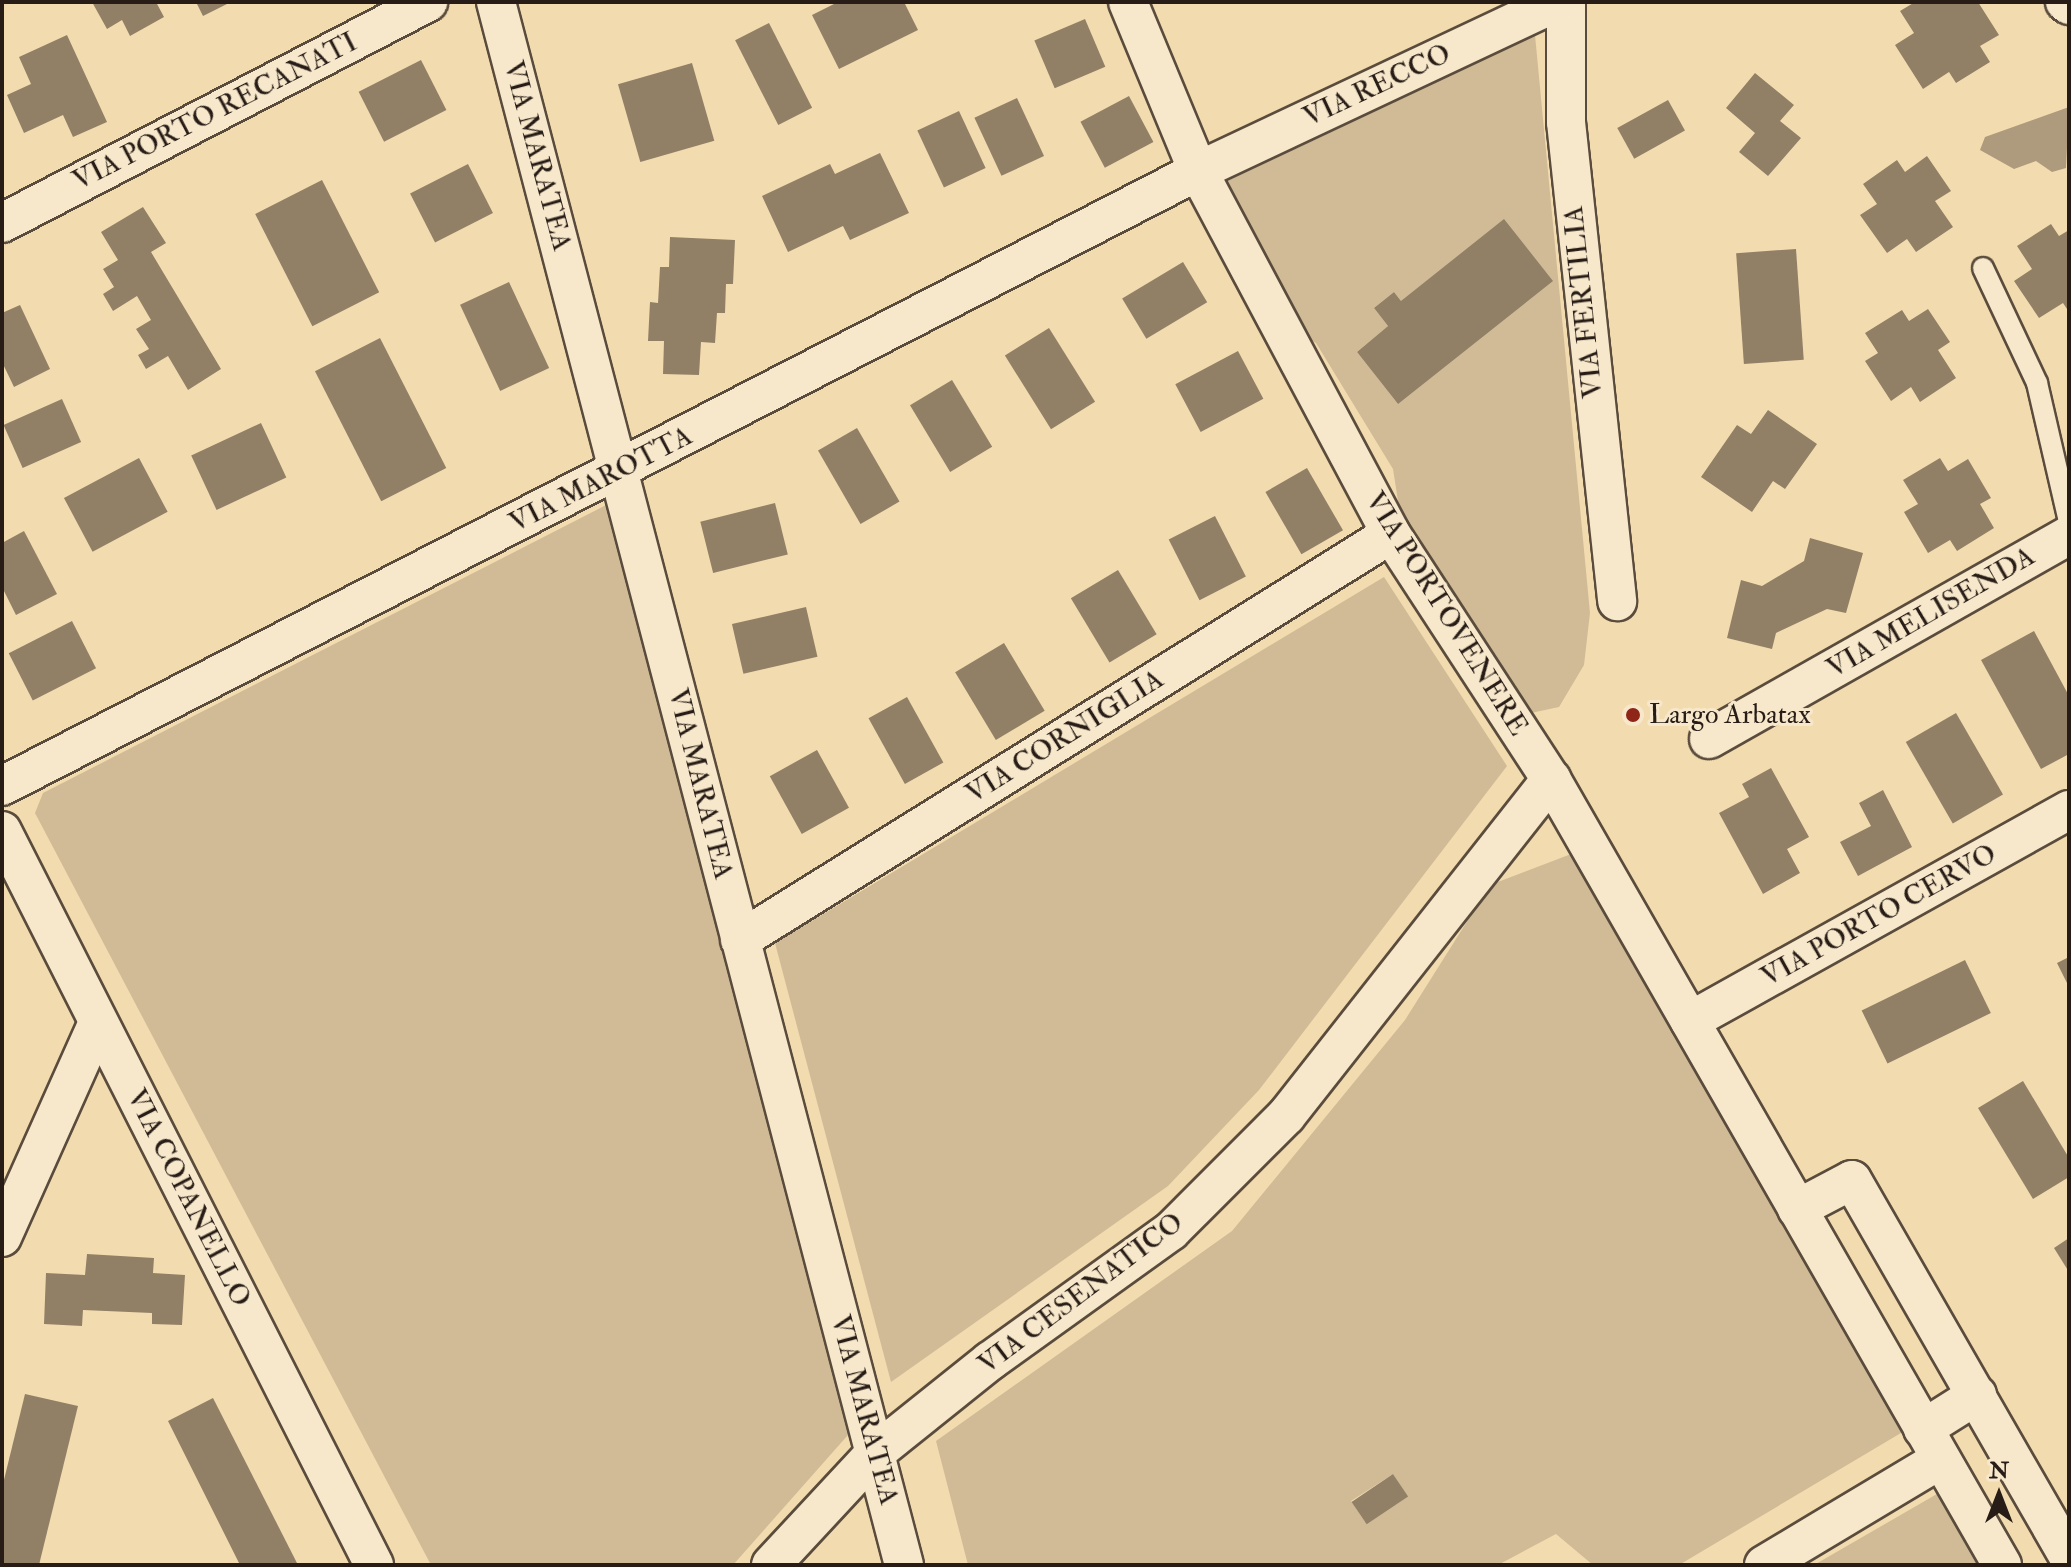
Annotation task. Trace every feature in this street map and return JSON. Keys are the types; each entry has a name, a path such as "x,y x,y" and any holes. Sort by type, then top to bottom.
{"street":[{"name":"VIA PORTO RECANATI","path":"2,223 428,2"},
{"name":"VIA MARATEA","path":"496,2 904,1565"},
{"name":"VIA PORTOVENERE","path":"1128,2 1198,171 1391,534 1551,779 2002,1565"},
{"name":"VIA RECCO","path":"1198,171 1557,2"},
{"name":"VIA FERTILIA","path":"1566,2 1566,122 1617,601"},
{"name":"VIA MAROTTA","path":"2,786 620,471 1198,171"},
{"name":"VIA CORNIGLIA","path":"740,940 1391,534"},
{"name":"VIA MELISENDA","path":"1709,739 2069,535"},
{"name":"VIA CESENATICO","path":"771,1565 875,1453 990,1361 1171,1231 1286,1116 1551,779"},
{"name":"VIA PORTO CERVO","path":"1690,1021 2069,810"},
{"name":"VIA COPANELLO","path":"2,831 374,1565"},
{"path":"2,1237 98,1022"},
{"path":"1797,1209 1852,1180 2069,1558"},
{"path":"1764,1565 1932,1444 1977,1395"},
{"path":"1967,1505 2023,1475"}],"lane":[{"path":"1983,268 2037,383 2069,522"}],"shaded area":[{"path":"1535,35 1590,613 1584,665 1559,707 1531,713 1514,705 1401,520 1393,469 1316,343 1294,331 1223,183","holes":["1394,292 1401,301 1398,404 1357,352 1388,326 1374,308"]},
{"path":"2069,107 2066,168 2052,172 2036,161 2014,169 1980,150 1985,137"},
{"path":"612,502 863,1418 733,1565 431,1565 35,813 43,793"},
{"path":"1384,577 1507,766 1259,1090 1168,1186 891,1382 775,943"},
{"path":"1579,851 1906,1430 1679,1565 1593,1565 1556,1534 1498,1565 968,1565 936,1441 1232,1231 1405,1020 1490,885","holes":["1393,1474 1407,1496 1365,1522 1351,1501"]},
{"path":"1949,1487 1993,1565 1814,1565"}],"building":[{"path":"92,2 156,2 164,17 130,36 122,20 107,29"},
{"path":"196,2 231,2 203,16"},
{"path":"838,2 904,2 918,30 839,69 812,15"},
{"path":"1915,2 1978,2 1999,35 1980,46 1990,62 1956,83 1949,72 1923,89 1895,45 1914,33 1900,11"},
{"path":"1085,19 1105,67 1055,88 1034,40"},
{"path":"769,23 812,108 778,125 735,40"},
{"path":"67,35 107,122 73,137 63,115 24,133 7,95 31,84 19,57"},
{"path":"421,60 446,110 384,142 359,92"},
{"path":"692,63 714,141 640,162 618,84"},
{"path":"1755,73 1794,105 1780,121 1801,138 1768,176 1739,152 1755,133 1726,108"},
{"path":"1129,96 1153,142 1105,168 1080,122"},
{"path":"1017,98 1044,156 1001,176 974,118"},
{"path":"1668,100 1685,131 1634,159 1617,128"},
{"path":"959,111 986,168 944,188 917,130"},
{"path":"880,153 909,213 850,240 843,226 788,252 762,196 830,164 835,174"},
{"path":"1927,156 1951,191 1935,201 1953,227 1916,252 1907,239 1887,253 1860,215 1877,204 1863,184 1897,160 1905,172"},
{"path":"468,164 493,213 435,243 410,194"},
{"path":"322,180 379,292 312,326 255,214"},
{"path":"143,207 166,243 151,252 221,369 188,390 168,356 146,369 138,355 149,349 136,329 151,320 137,296 113,311 103,294 114,287 103,269 118,260 101,232"},
{"path":"1504,219 1553,281 1398,404 1357,352 1388,326 1374,308 1394,292 1401,301"},
{"path":"2051,224 2059,236 2069,230 2069,312 2063,303 2039,318 2014,281 2032,269 2017,246"},
{"path":"670,237 735,240 733,284 726,284 725,313 717,313 715,343 701,342 699,375 663,374 664,341 648,341 650,302 658,303 660,267 669,267"},
{"path":"1796,249 1804,360 1744,364 1736,253"},
{"path":"1183,262 1207,302 1146,339 1122,299"},
{"path":"509,282 549,368 500,391 460,305"},
{"path":"20,305 50,369 14,387 2,362 2,313"},
{"path":"1928,309 1950,342 1938,350 1956,378 1920,402 1911,387 1891,401 1865,361 1878,353 1865,333 1902,310 1909,321"},
{"path":"1049,328 1095,402 1051,429 1005,356"},
{"path":"380,338 446,468 381,501 315,371"},
{"path":"1238,351 1263,399 1201,432 1175,384"},
{"path":"952,380 992,447 950,472 910,405"},
{"path":"62,399 81,442 23,468 4,425"},
{"path":"1768,410 1817,444 1785,489 1773,481 1752,512 1701,477 1737,425 1751,434"},
{"path":"261,423 286,477 217,510 191,456"},
{"path":"857,428 900,502 861,524 818,450"},
{"path":"139,458 168,512 93,552 64,498"},
{"path":"1940,458 1948,471 1968,459 1991,498 1980,504 1994,528 1957,551 1950,540 1928,553 1904,512 1918,504 1903,480"},
{"path":"1307,468 1343,530 1301,554 1265,492"},
{"path":"775,503 788,554 713,573 700,522"},
{"path":"1215,516 1246,577 1200,600 1169,540"},
{"path":"24,531 57,594 16,615 2,587 2,543"},
{"path":"1810,538 1863,553 1846,613 1827,609 1776,633 1772,649 1727,638 1741,580 1762,586 1804,561"},
{"path":"1118,570 1157,634 1109,663 1071,598"},
{"path":"806,607 817,657 743,674 732,624"},
{"path":"72,621 96,668 33,700 9,653"},
{"path":"2034,631 2069,696 2069,754 2041,769 1981,660"},
{"path":"1004,643 1045,711 996,740 955,672"},
{"path":"907,697 943,763 905,784 869,718"},
{"path":"1956,713 2003,794 1953,823 1906,742"},
{"path":"817,750 849,808 802,834 770,776"},
{"path":"1771,768 1809,837 1787,849 1800,873 1763,894 1719,813 1749,797 1742,784"},
{"path":"1883,790 1912,847 1858,876 1840,842 1871,826 1859,803"},
{"path":"2069,957 2069,987 2057,963"},
{"path":"1965,960 1991,1013 1888,1063 1862,1010"},
{"path":"2023,1081 2069,1158 2069,1177 2033,1199 1978,1108"},
{"path":"2069,1238 2069,1272 2054,1248"},
{"path":"87,1254 154,1258 153,1273 185,1275 182,1325 152,1324 152,1313 83,1310 82,1326 44,1324 46,1273 85,1275"},
{"path":"25,1394 78,1406 39,1565 2,1565 2,1488"},
{"path":"213,1398 298,1565 240,1565 168,1421"},
{"path":"1393,1474 1408,1496 1367,1524 1352,1502"}],"place":[{"name":"Largo Arbatax","path":"1633,715"}]}
